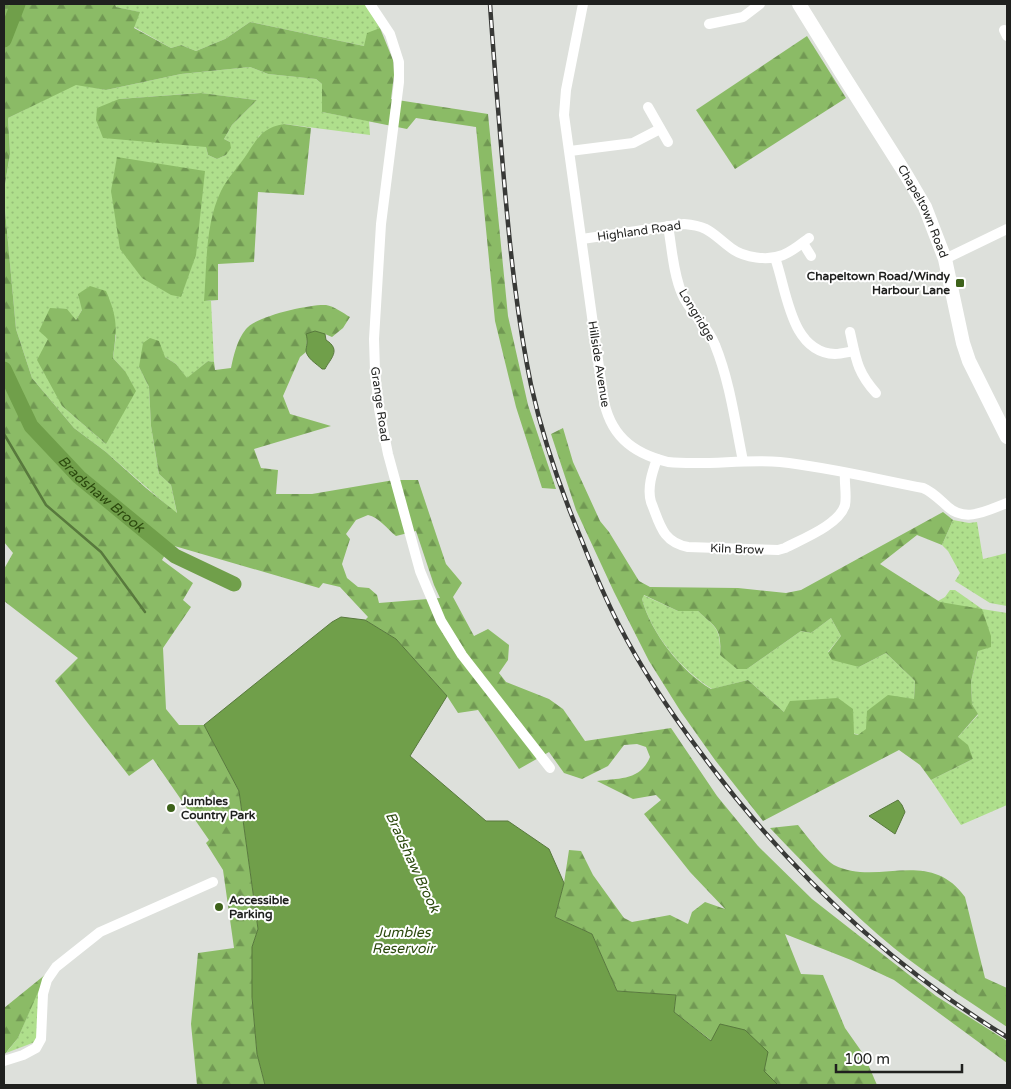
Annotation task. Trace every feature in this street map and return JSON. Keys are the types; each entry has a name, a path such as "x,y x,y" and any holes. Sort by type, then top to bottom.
{"main road":[{"name":"Chapeltown Road","path":"800,4 905,173 924,207 945,260 963,343 969,361 1007,437"}],"street":[{"name":"Grange Road","path":"370,4 390,34 399,62 398,98 381,231 374,339 374,372 392,471 420,571 441,621 462,655 550,768"},
{"name":"Hillside Avenue","path":"583,4 564,104 602,396 607,414 616,432 623,440 639,451 657,459 676,463 780,462 845,473 924,488 951,510 963,515 976,514 1007,503"},
{"path":"707,24 743,16 760,4"},
{"path":"648,107 668,142"},
{"path":"570,151 633,143 660,129"},
{"name":"Highland Road","path":"582,239 684,224 695,225 712,231 731,248 739,252 755,257 775,258"},
{"name":"Longridge","path":"668,226 676,274 682,294 711,336 720,357 743,461"},
{"path":"945,260 1007,229"},
{"path":"811,256 806,240 784,255 775,258 800,335 812,346 822,351 836,354 854,351"},
{"path":"850,332 860,372 867,384 876,393"},
{"name":"Kiln Brow","path":"657,459 651,477 649,496 651,502 667,538 680,546 688,547 778,550 785,548 836,520 841,514 846,498 844,487 845,473"},
{"path":"4,1061 36,1048 41,1039 43,994 47,980 56,967 100,932 213,882"}],"shaded area":[{"path":"115,4 365,4 380,28 364,46 250,22 225,39 196,51 181,45 171,48 134,27 139,12 116,7"},
{"path":"250,67 268,74 316,79 322,84 322,112 369,121 370,135 284,124 259,136 205,301 211,301 214,362 208,361 187,379 176,364 165,357 139,367 149,387 151,426 159,474 171,485 177,514 106,452 74,428 32,378 16,329 4,190 10,154 8,118 76,84 106,90 181,74","holes":["200,93 257,100 232,125 224,139 230,142 226,155 217,159 208,155 206,147 119,99","82,310 116,335 113,358 125,371 106,444 62,406 48,339 76,320"]},
{"path":"953,520 969,523 977,522 983,559 1007,553 1007,606 990,603 955,581 960,573 948,551 942,545"},
{"path":"950,590 955,590 982,609 1007,613 1007,805 961,825 931,780 973,759 958,737 978,715 972,704 971,682 978,651 938,601 945,597"},
{"path":"643,595 678,611 698,611 716,629 720,639 720,655 747,669 801,631 811,633 831,618 841,636 828,652 859,667 886,653 915,681 914,699 859,735 784,712 748,680 712,689 689,672 669,650 652,625 642,599"},
{"path":"42,981 38,1033 35,1042 6,1053 18,1038"}],"green space":[{"path":"4,4 115,4 116,7 140,12 134,28 171,48 181,45 196,51 225,39 250,22 364,46 367,33 380,28 393,60 394,75 391,99 488,114 508,316 528,405 556,489 542,488 516,407 495,321 476,127 416,118 407,129 322,112 322,84 316,79 268,74 250,67 181,74 106,90 76,85 8,118 10,154 4,190"},
{"path":"807,36 846,98 735,169 696,110"},
{"path":"201,93 257,100 232,125 224,139 230,142 231,148 226,155 217,159 208,155 206,147 103,138 96,120 97,108 119,99"},
{"path":"284,124 311,128 304,195 258,192 254,262 218,264 218,300 204,301 209,231 221,191 260,135 270,128"},
{"path":"117,157 205,171 196,255 181,297 171,295 142,278 120,249 111,191"},
{"path":"4,199 16,329 32,378 74,428 106,452 177,513 171,485 159,474 151,426 149,387 139,367 143,343 150,338 159,341 165,357 176,364 187,378 208,361 214,362 215,370 231,368 236,347 243,333 252,324 260,320 271,315 308,306 326,305 335,308 350,317 343,328 332,337 325,334 307,339 306,352 300,357 283,396 290,414 331,426 254,449 261,468 278,470 276,494 312,494 394,480 418,480 446,564 462,583 453,597 474,636 488,629 509,645 508,660 499,673 506,682 549,699 563,709 585,741 671,728 717,796 758,846 812,899 936,996 1007,1041 1007,1063 894,980 851,960 785,934 801,974 823,975 845,1028 864,1055 877,1085 778,1085 764,1071 712,1041 674,1012 676,995 617,991 592,934 555,917 564,883 569,850 581,851 593,875 624,918 632,922 670,915 688,924 692,912 705,902 725,909 690,872 644,814 661,800 656,795 633,799 597,781 628,777 641,770 650,757 646,747 637,744 624,745 608,766 582,779 564,773 549,752 519,769 478,710 458,713 447,696 396,639 365,620 368,617 340,587 323,583 319,588 171,545 162,560 193,583 183,600 191,607 163,648 166,709 179,725 204,725 239,791 258,929 252,947 252,997 257,1054 265,1085 197,1085 191,1024 198,953 234,948 223,870 206,843 209,840 153,759 129,776 55,681 78,658 4,601 4,569 13,553 4,542","holes":["368,515 372,516 396,536 416,531 440,598 379,603 377,595 369,588 358,587 347,578 342,564 350,539 346,534 356,520"]},
{"path":"90,286 106,291 115,317 113,358 125,371 136,391 106,444 62,406 37,360 48,339 39,331 50,308 67,309 76,320 82,310 78,294"},
{"path":"563,428 573,462 600,521 609,532 639,581 650,587 738,588 786,593 801,590 943,512 953,520 942,545 917,535 880,564 940,602 982,609 991,636 991,647 978,651 971,682 972,704 978,714 958,737 968,745 973,759 931,780 920,765 899,750 763,821 715,760 681,712 649,661 576,510 551,434","holes":["644,595 678,611 698,611 709,621 719,634 720,655 737,669 747,669 801,631 811,633 831,618 841,636 828,653 832,660 859,667 886,653 915,681 914,699 888,695 867,711 866,729 858,735 854,734 853,709 838,698 790,701 784,712 748,680 711,689 678,662 652,625 642,599"]},
{"path":"798,825 830,862 850,871 919,871 935,874 951,882 965,897 985,978 1007,988 1007,1027 908,959 877,934 845,905 770,828"},
{"path":"46,974 18,1038 4,1055 4,1008"}],"water":[{"path":"315,331 325,334 326,340 333,347 333,354 325,369 322,369 306,353 306,334"},
{"name":"Jumbles Reservoir","path":"341,617 365,620 396,639 447,696 410,756 486,821 508,821 549,849 564,883 555,917 592,934 617,991 676,995 674,1012 711,1041 720,1024 745,1030 768,1052 764,1071 778,1085 265,1085 257,1054 252,997 252,947 258,929 239,791 204,725 332,622"},
{"path":"898,800 905,812 895,834 869,816"}],"waterway":[{"name":"Bradshaw Brook","path":"4,40 18,4"},
{"name":"Bradshaw Brook","path":"4,369 31,426 79,477 175,556 234,584"},
{"path":"4,434 46,505 101,552 145,612"}],"railway":[{"path":"490,4 511,257 531,385 541,425 560,484 590,562 614,615 667,706 733,795 767,835 840,910 879,945 963,1008 1007,1037"}],"place":[{"name":"Chapeltown Road/Windy Harbour Lane","path":"960,283"},
{"name":"Jumbles Country Park","path":"171,808"},
{"name":"Accessible Parking","path":"219,907"}]}
